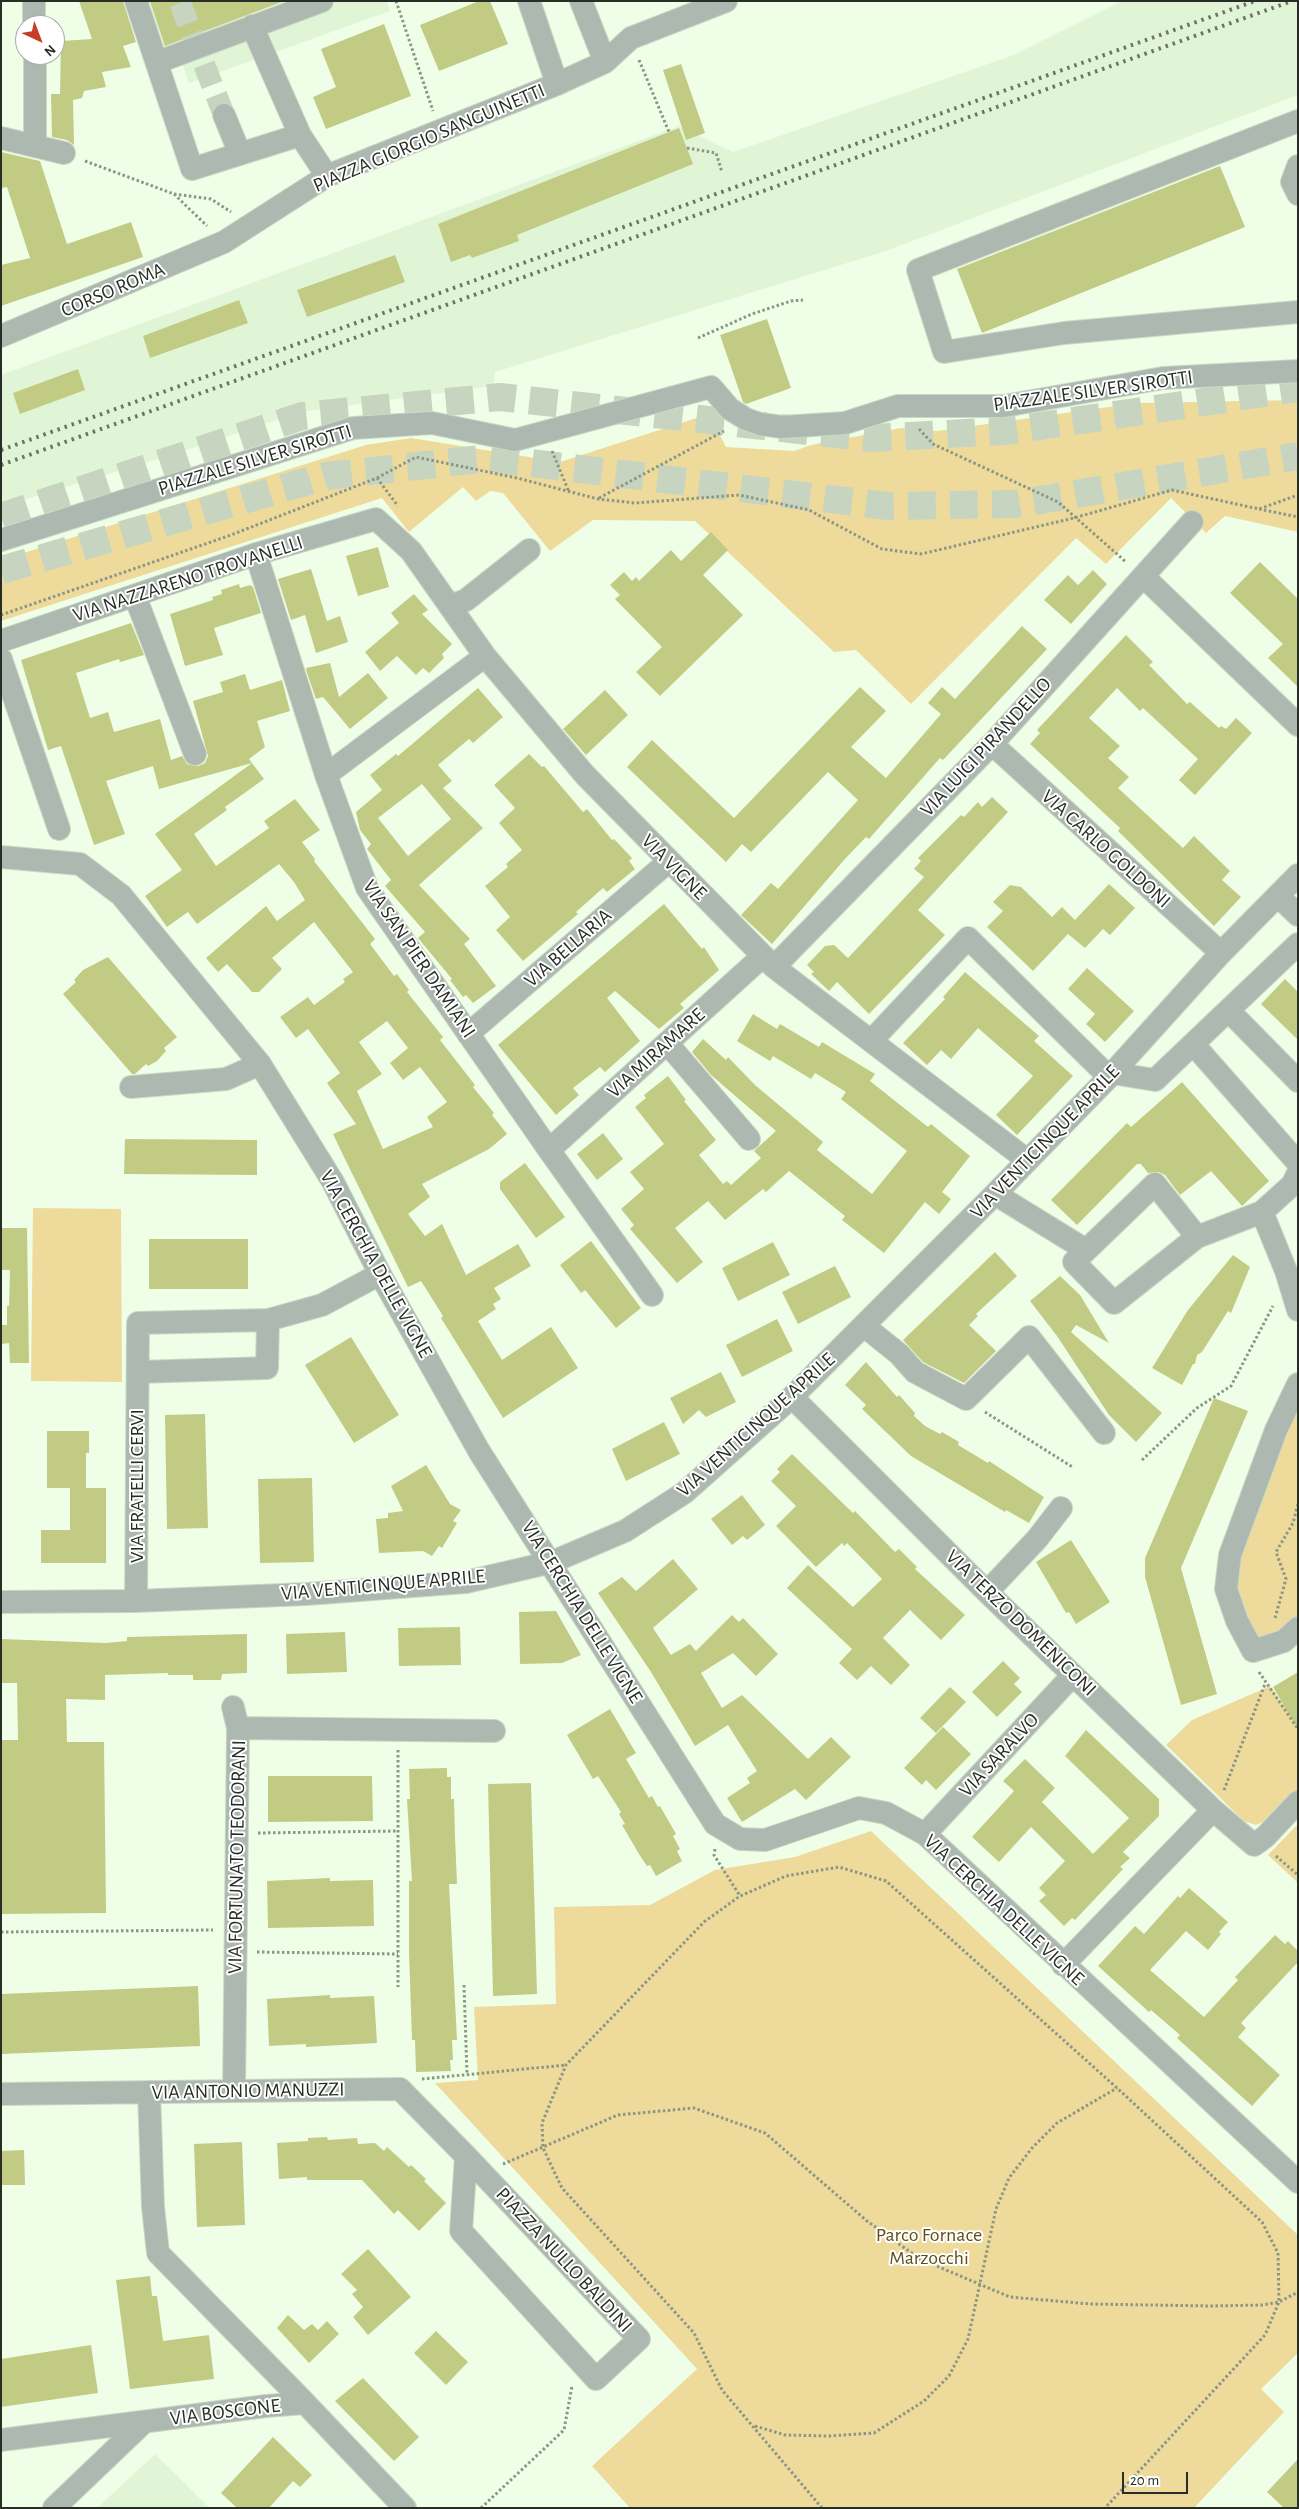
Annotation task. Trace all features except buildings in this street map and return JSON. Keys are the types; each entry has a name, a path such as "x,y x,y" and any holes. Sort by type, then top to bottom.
{"street":[{"path":"34,1 34,15"},
{"path":"136,1 158,62 192,169 300,135"},
{"path":"158,62 322,1"},
{"path":"529,1 558,84"},
{"path":"582,1 605,62"},
{"path":"631,38 726,1"},
{"path":"252,26 300,135 328,176"},
{"name":"PIAZZA GIORGIO SANGUINETTI","path":"224,242 328,176 558,84 605,62 631,38"},
{"path":"34,65 35,146"},
{"path":"224,115 240,154"},
{"path":"1298,121 918,270 944,352 1064,333 1298,312"},
{"path":"1,138 64,153"},
{"path":"1298,166 1292,182 1298,194"},
{"name":"CORSO ROMA","path":"1,336 224,242"},
{"name":"PIAZZALE SILVER SIROTTI","path":"1,540 353,428 432,423 515,440 711,387 730,409 746,419 760,424 782,426 845,423 898,406 1004,406 1163,378 1298,371"},
{"name":"VIA NAZZARENO TROVANELLI","path":"1,641 256,554 376,519"},
{"name":"VIA VIGNE","path":"376,519 411,552 485,656 585,775 668,862 769,961 1027,1160"},
{"name":"VIA LUIGI PIRANDELLO","path":"769,961 992,744 1192,522"},
{"path":"450,606 466,600 529,550"},
{"name":"VIA SAN PIER DAMIANI","path":"256,554 326,775 367,888 548,1150 652,1294"},
{"path":"1144,576 1298,725"},
{"path":"134,596 195,754"},
{"path":"326,775 485,656"},
{"path":"1,659 58,829"},
{"name":"VIA CARLO GOLDONI","path":"992,744 1221,953"},
{"name":"VIA CERCHIA DELLE VIGNE","path":"1,857 80,864 121,896 260,1064 333,1182 380,1274 479,1451 552,1562 715,1824 740,1839 765,1840 859,1808 886,1813 925,1834 1062,1965 1298,2182"},
{"name":"VIA BELLARIA","path":"468,1034 668,862"},
{"name":"VIA VENTICINQUE APRILE","path":"1,1602 136,1600 307,1594 466,1582 552,1562 625,1530 684,1493 792,1397 995,1194 1110,1075 1221,953 1298,875"},
{"path":"1278,896 1298,915"},
{"path":"872,1040 968,938 1110,1075 1155,1080 1194,1045 1298,944"},
{"name":"VIA MIRAMARE","path":"548,1150 667,1043 769,961"},
{"path":"1229,1011 1298,1081"},
{"path":"667,1043 749,1139"},
{"path":"1194,1045 1298,1163"},
{"path":"131,1087 226,1079 260,1064"},
{"path":"1197,1237 1156,1184 1074,1262 1114,1303 1197,1237 1262,1212 1292,1185 1298,1173"},
{"path":"995,1194 1086,1250"},
{"path":"1262,1212 1286,1271 1298,1310"},
{"name":"VIA FRATELLI CERVI","path":"136,1600 138,1323 268,1320 322,1305 380,1274"},
{"path":"138,1372 267,1368 268,1320"},
{"path":"864,1326 899,1354 915,1372 966,1400 1029,1337 1104,1432"},
{"path":"1298,1384 1276,1430 1230,1555 1226,1589 1237,1621 1253,1651 1284,1641 1298,1628"},
{"name":"VIA TERZO DOMENICONI","path":"792,1397 987,1592 1213,1810 1254,1846 1266,1837 1298,1802"},
{"path":"987,1592 1037,1539 1061,1508"},
{"name":"VIA SARALVO","path":"925,1834 1073,1675"},
{"name":"VIA FORTUNATO TEODORANI","path":"234,2091 238,1833 235,1718 398,1730 494,1731"},
{"path":"1062,1965 1213,1810"},
{"path":"400,2089 466,2156"},
{"name":"VIA ANTONIO MANUZZI","path":"1,2094 400,2089"},
{"path":"150,2092 153,2207 158,2253 305,2403"},
{"name":"PIAZZA NULLO BALDINI","path":"466,2156 638,2340 596,2379 461,2231 466,2156"},
{"name":"VIA BOSCONE","path":"1,2440 305,2403 405,2508"},
{"path":"54,2508 144,2422"}],"path":[{"path":"396,1 439,131"},
{"path":"631,38 669,132"},
{"path":"687,148 716,153 722,172"},
{"path":"64,153 174,194 211,199 250,225"},
{"path":"174,194 224,242"},
{"path":"698,338 752,314 791,301 803,300"},
{"path":"598,499 746,419"},
{"path":"917,426 933,444 1058,502 1074,518 1144,576"},
{"path":"545,432 569,492"},
{"path":"377,478 416,457 598,499 636,503 739,495 809,510 882,549 921,554 1074,518 1172,490 1298,517"},
{"path":"1259,509 1298,495"},
{"path":"1142,1460 1197,1408 1231,1386 1269,1314 1286,1271"},
{"path":"966,1400 1074,1468"},
{"path":"1273,1623 1286,1579 1276,1552 1293,1523 1298,1504"},
{"path":"1213,1810 1221,1797 1265,1683 1298,1729"},
{"path":"398,1730 398,1987"},
{"path":"715,1824 714,1855 740,1896"},
{"path":"238,1833 398,1831"},
{"path":"1285,1864 1298,1876"},
{"path":"822,2508 722,2390 694,2334 562,2188 543,2148 542,2123 566,2065 704,1922 740,1896 786,1876 839,1867 886,1881 1118,2088 1262,2222 1278,2253 1279,2302 1265,2335 1105,2508"},
{"path":"1,1932 236,1930"},
{"path":"254,1952 398,1954"},
{"path":"464,1985 468,2074"},
{"path":"400,2089 401,2081 566,2065"},
{"path":"754,2426 785,2435 829,2436 874,2433 924,2401 949,2376 968,2339 978,2285 996,2209 1009,2178 1032,2148 1057,2123 1118,2088"},
{"path":"501,2165 618,2115 694,2108 765,2133 867,2221 920,2259 1010,2297 1090,2304 1211,2306 1263,2305 1279,2302 1298,2292"},
{"path":"482,2508 564,2430 571,2386 589,2371"}],"shaded area":[{"path":"142,1 387,1 390,11 189,83 181,60 165,65"},
{"path":"1122,1 1298,1 1298,95 886,251 495,372 493,386 301,412 190,449 1,507 1,375 679,126 733,152 1011,56"},
{"path":"155,2454 210,2508 97,2508"}],"green space":[{"path":"1298,400 1298,532 1225,516 1206,533 1171,498 1106,564 1076,538 911,704 856,650 834,652 695,521 593,520 550,551 503,493 490,491 476,501 463,487 409,532 382,498 1,621 1,560 366,445 411,438 560,462 709,414 726,447 794,451 811,445 901,428 937,431 1137,403"},
{"path":"33,1208 121,1209 122,1382 31,1381"},
{"path":"1298,1398 1298,1623 1288,1633 1253,1640 1234,1601 1239,1552"},
{"path":"1270,1686 1298,1725 1298,1790 1269,1819 1256,1825 1244,1821 1166,1745 1192,1720"},
{"path":"1298,1824 1298,1883 1268,1855"},
{"name":"Parco Fornace Marzocchi","path":"871,1831 1298,2235 1298,2353 1261,2389 1284,2412 1194,2508 630,2508 592,2466 697,2369 435,2083 478,2080 474,2007 556,2004 554,1907 650,1905 715,1870 795,1857"}],"tunnel":[{"path":"180,3 224,115"},
{"path":"1,517 302,416 500,397 871,438 1006,431 1298,388"},
{"path":"1,570 326,476 489,458 888,506 1017,504 1298,456"}],"railway":[{"path":"1,450 1255,1"},
{"path":"1,465 1292,1"}]}
